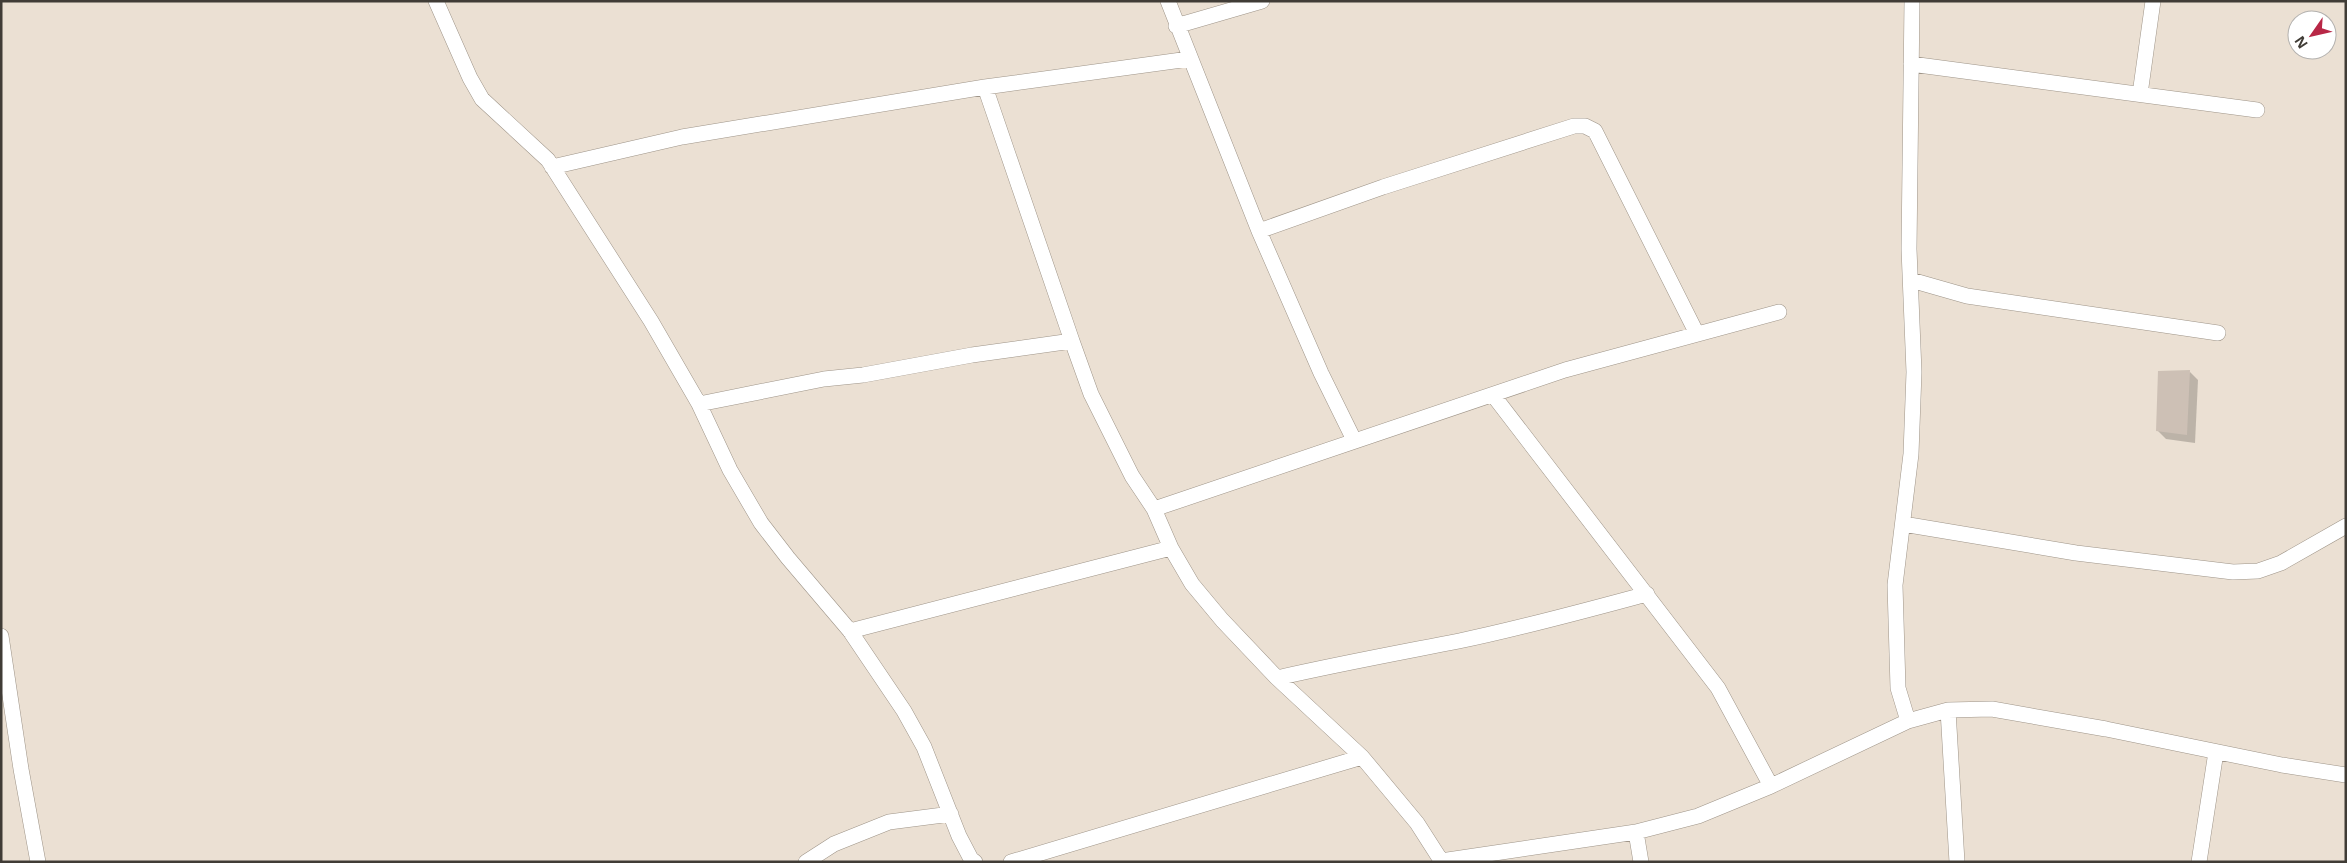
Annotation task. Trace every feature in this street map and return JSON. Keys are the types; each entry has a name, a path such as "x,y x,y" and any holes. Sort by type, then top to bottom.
{"street":[{"path":"436,1 470,78 482,99 537,148 552,167 651,320 699,404 730,470 761,523 788,558 850,630 904,711 924,747 963,843 975,862"},
{"path":"1168,1 1189,59 1259,231 1321,373 1354,440"},
{"path":"1176,26 1262,1"},
{"path":"1908,721 1898,688 1895,584 1911,454 1914,381 1911,280 1912,1"},
{"path":"2140,94 2154,1"},
{"path":"552,167 682,137 985,87 1189,59"},
{"path":"1911,64 2257,110"},
{"path":"985,87 1091,394 1132,476 1154,509 1171,548 1192,584 1222,620 1277,678 1362,757 1417,823 1442,862 1636,832 1698,816 1771,786 1908,721 1948,710 1992,709 2346,775"},
{"path":"1259,231 1383,187 1531,139 1574,126 1585,126 1595,131 1697,334"},
{"path":"1911,280 1967,296 2218,333"},
{"path":"1154,509 1565,370 1779,312"},
{"path":"699,404 824,379 863,376 972,355 1072,341"},
{"path":"1493,395 1718,688 1771,786"},
{"path":"1903,524 2076,553 2233,572 2258,571 2281,563 2346,526"},
{"path":"850,630 1171,548"},
{"path":"1277,678 1380,655 1460,641 1646,594"},
{"path":"1,636 21,769 38,862"},
{"path":"1948,710 1956,862"},
{"path":"2199,862 2216,752"},
{"path":"1011,862 1362,757"},
{"path":"806,862 834,844 889,822 951,814"},
{"path":"1636,832 1641,862"}],"building":[{"path":"2190,370 2187,435 2156,431 2158,371"}]}
